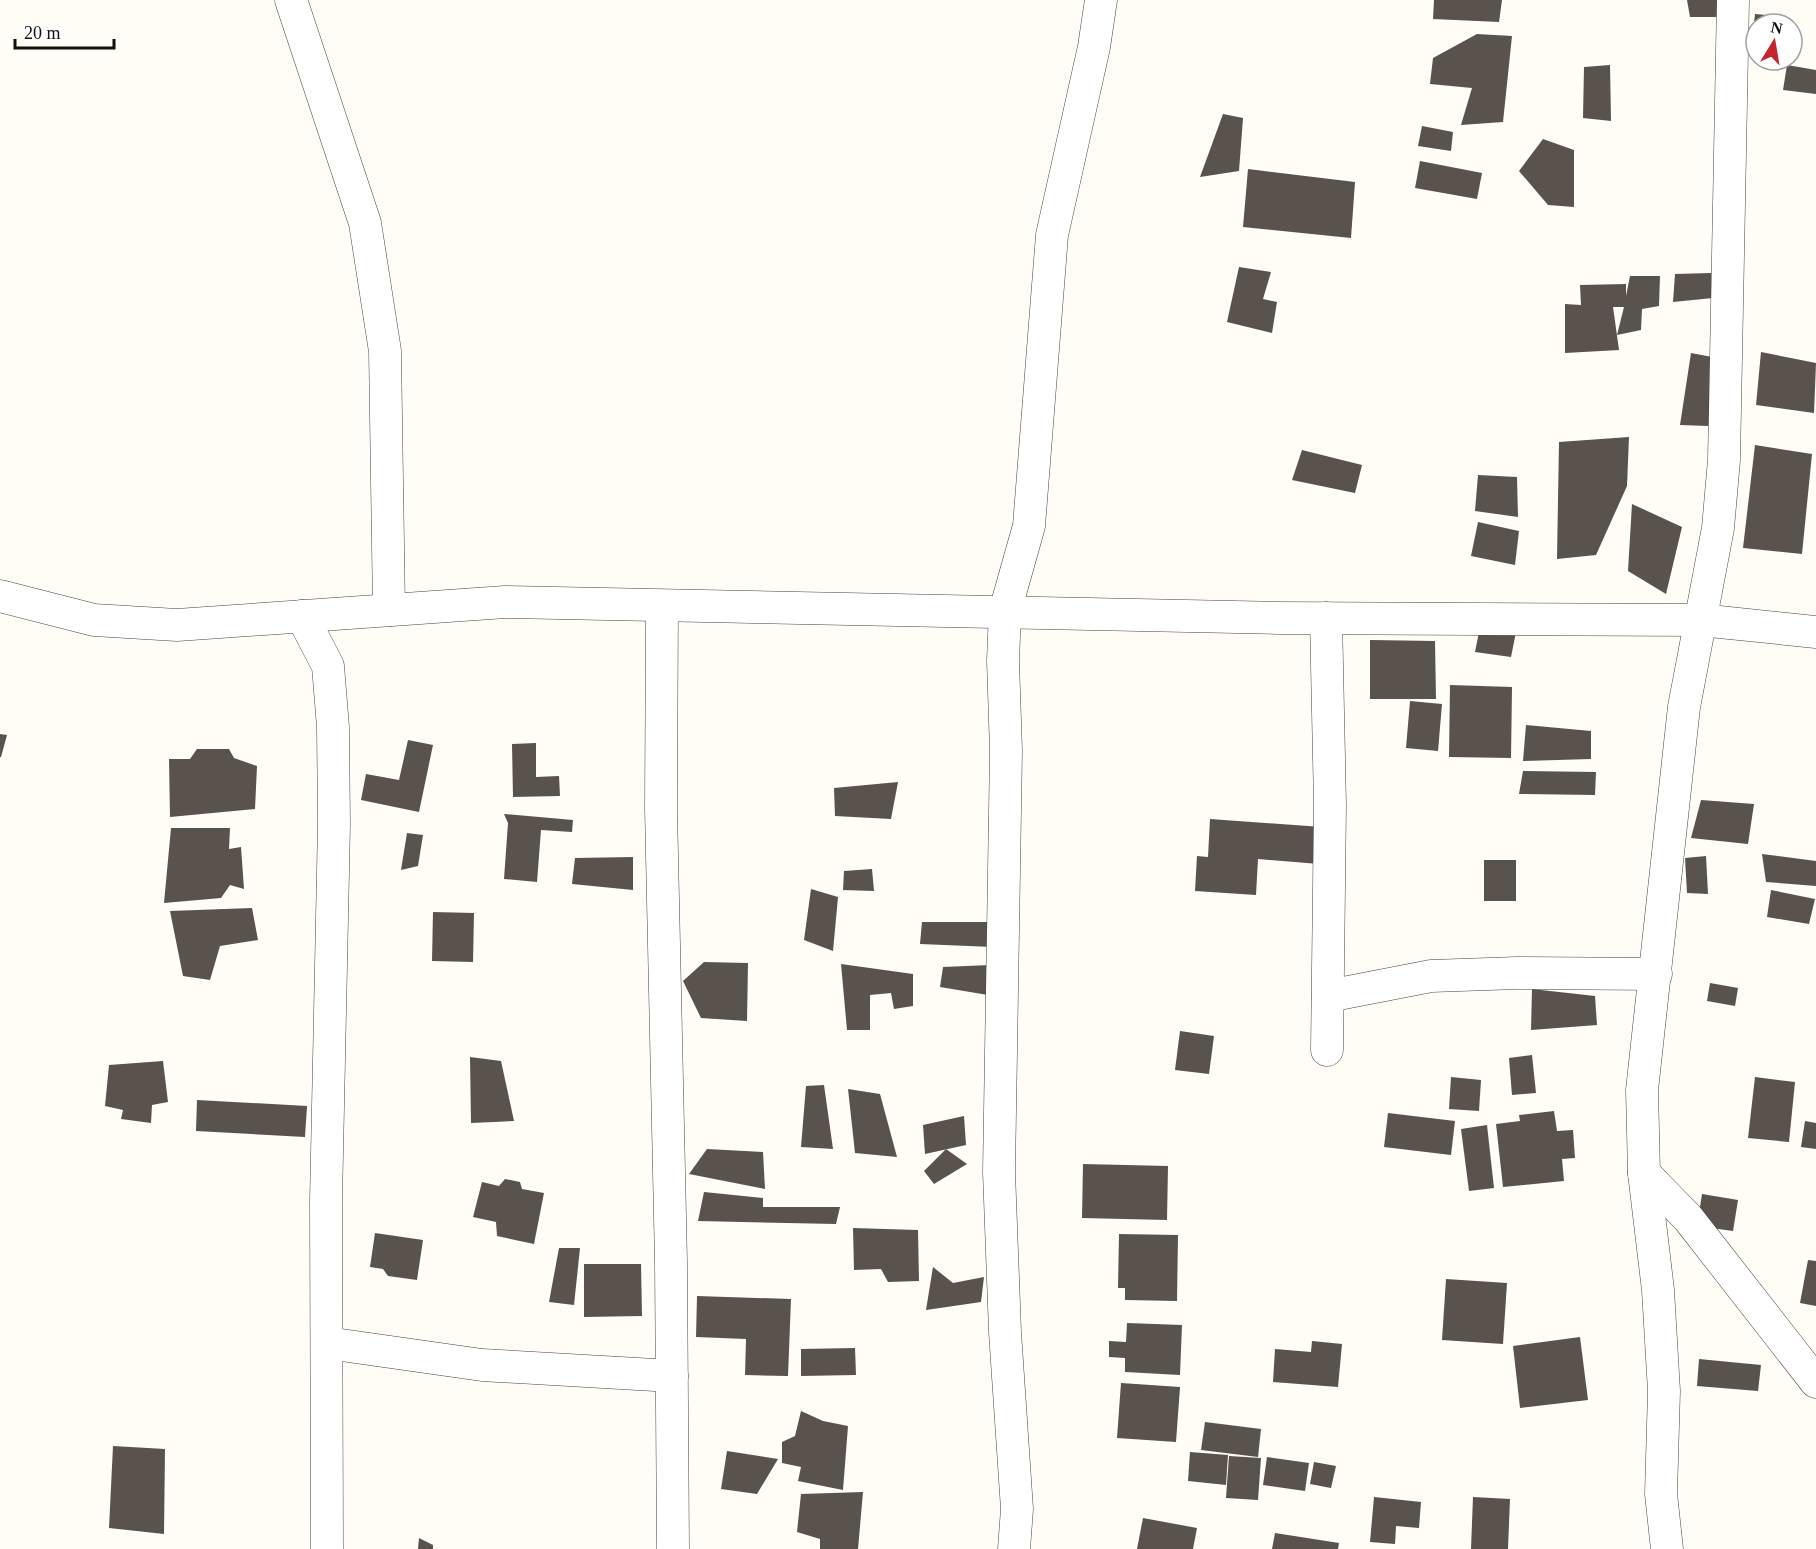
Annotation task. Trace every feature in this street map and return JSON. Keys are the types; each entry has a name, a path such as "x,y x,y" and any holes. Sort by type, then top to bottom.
{"street":[{"path":"291,0 365,223 385,351 389,610"},
{"path":"1014,1549 1017,1509 1005,1344 999,1172 1006,751 1003,662 1005,611 1029,526 1052,235 1094,47 1101,0"},
{"path":"1667,1549 1661,1494 1664,1391 1658,1290 1644,1173 1642,1090 1684,707 1718,528 1724,460 1733,0"},
{"path":"6,598 94,620 177,625 505,602 1326,618 1700,620 1816,632"},
{"path":"662,606 661,809 672,1376 673,1549"},
{"path":"302,616 328,666 333,727 334,824 326,1202 327,1549"},
{"path":"1326,618 1330,805 1327,1050"},
{"path":"1328,996 1431,976 1517,973 1656,974"},
{"path":"1644,1173 1688,1218 1816,1382"},
{"path":"327,1343 482,1365 672,1376"}],"building":[{"path":"1434,0 1502,0 1499,22 1433,19"},
{"path":"1687,0 1723,0 1724,17 1690,17"},
{"path":"1477,34 1512,36 1503,122 1461,125 1472,88 1430,84 1433,58"},
{"path":"1610,65 1611,121 1583,118 1584,67"},
{"path":"1804,68 1816,70 1816,94 1783,90 1786,72 1804,72"},
{"path":"1223,114 1243,118 1239,171 1200,177"},
{"path":"1422,126 1453,132 1451,151 1418,146"},
{"path":"1543,139 1574,150 1574,207 1548,205 1519,171"},
{"path":"1420,161 1482,173 1477,199 1415,188"},
{"path":"1248,169 1355,182 1351,238 1243,227"},
{"path":"1239,267 1271,272 1263,299 1277,302 1272,333 1227,322"},
{"path":"1711,273 1713,298 1673,302 1675,274"},
{"path":"1630,276 1660,276 1659,306 1642,309 1641,330 1617,335 1624,307 1613,307 1619,350 1565,353 1565,304 1581,305 1580,285 1626,284 1626,296"},
{"path":"1761,352 1816,363 1814,413 1756,405"},
{"path":"1691,353 1712,357 1709,426 1680,425"},
{"path":"1629,437 1627,486 1596,555 1557,559 1559,442"},
{"path":"1755,445 1812,454 1802,554 1743,548"},
{"path":"1302,450 1362,465 1355,493 1292,480"},
{"path":"1478,475 1517,477 1518,517 1475,511"},
{"path":"1632,504 1682,527 1666,594 1628,571"},
{"path":"1478,522 1519,531 1515,565 1471,556"},
{"path":"1480,627 1517,627 1511,657 1475,652"},
{"path":"1370,640 1435,641 1436,699 1370,699"},
{"path":"1450,685 1512,687 1511,758 1449,757"},
{"path":"1410,701 1442,704 1438,751 1406,748"},
{"path":"1526,725 1591,731 1591,759 1523,761"},
{"path":"0,734 7,735 1,757 0,757"},
{"path":"408,740 433,745 419,812 361,800 366,774 399,780"},
{"path":"536,743 536,777 559,776 560,796 513,797 512,744"},
{"path":"197,749 229,749 234,758 257,766 255,809 170,817 169,759 190,759"},
{"path":"1523,771 1596,772 1595,795 1519,794"},
{"path":"898,782 891,819 835,816 834,788"},
{"path":"1701,800 1754,804 1748,844 1691,838"},
{"path":"504,814 573,820 572,832 541,830 537,882 504,879 508,823"},
{"path":"1210,819 1322,827 1319,864 1258,859 1256,895 1195,891 1197,856 1208,857"},
{"path":"171,828 230,828 229,849 241,847 244,889 230,885 221,898 164,903"},
{"path":"407,833 423,835 418,866 401,870"},
{"path":"1762,854 1816,861 1816,886 1766,882"},
{"path":"1706,856 1708,894 1687,893 1685,858"},
{"path":"633,857 633,890 572,884 575,858"},
{"path":"1484,860 1516,860 1516,901 1484,901"},
{"path":"872,869 874,891 843,890 844,871"},
{"path":"811,889 838,897 833,951 804,940"},
{"path":"1771,890 1815,899 1809,924 1767,917"},
{"path":"252,908 258,940 220,946 210,980 183,976 170,911"},
{"path":"433,912 474,913 473,962 432,961"},
{"path":"922,922 995,922 993,947 920,944"},
{"path":"704,962 748,963 747,1021 701,1018 683,981"},
{"path":"841,964 913,974 913,1006 894,1009 891,993 870,995 870,1030 847,1030"},
{"path":"990,965 988,995 940,987 943,967"},
{"path":"1710,983 1738,988 1735,1006 1707,1001"},
{"path":"1532,989 1595,996 1597,1025 1531,1030"},
{"path":"1180,1031 1214,1036 1209,1074 1175,1070"},
{"path":"1532,1055 1536,1093 1512,1095 1509,1058"},
{"path":"470,1057 501,1061 514,1121 471,1123"},
{"path":"163,1061 168,1102 152,1105 151,1123 121,1119 123,1110 105,1106 109,1065"},
{"path":"1451,1077 1481,1080 1479,1111 1449,1109"},
{"path":"1755,1077 1795,1082 1789,1142 1748,1138"},
{"path":"824,1085 833,1149 801,1147 806,1086"},
{"path":"848,1089 880,1094 897,1157 855,1153"},
{"path":"197,1100 307,1106 305,1137 196,1131"},
{"path":"1554,1111 1557,1131 1573,1130 1575,1158 1562,1159 1564,1181 1503,1187 1496,1124 1520,1121 1519,1115"},
{"path":"1388,1113 1455,1121 1451,1155 1384,1147"},
{"path":"964,1116 966,1145 925,1154 923,1125"},
{"path":"1805,1121 1816,1123 1816,1149 1801,1147"},
{"path":"1487,1125 1494,1188 1469,1191 1461,1129"},
{"path":"707,1149 763,1152 765,1189 689,1174"},
{"path":"946,1149 967,1164 934,1184 924,1171"},
{"path":"1083,1164 1168,1166 1167,1220 1082,1218"},
{"path":"505,1179 520,1182 522,1189 544,1193 534,1244 497,1236 496,1222 473,1217 482,1182 499,1186"},
{"path":"704,1192 763,1198 763,1207 840,1207 836,1224 698,1221"},
{"path":"1702,1194 1738,1200 1733,1231 1697,1226"},
{"path":"853,1228 918,1230 919,1281 888,1282 881,1269 854,1270"},
{"path":"375,1233 423,1240 417,1280 388,1276 383,1269 370,1267"},
{"path":"1119,1234 1178,1235 1177,1301 1125,1300 1125,1288 1118,1288"},
{"path":"559,1248 580,1248 574,1305 549,1302"},
{"path":"1808,1260 1816,1261 1816,1306 1800,1303"},
{"path":"584,1264 641,1264 642,1316 584,1317"},
{"path":"933,1267 953,1283 984,1277 981,1302 926,1310"},
{"path":"1446,1279 1507,1283 1503,1344 1442,1340"},
{"path":"697,1296 791,1299 788,1376 745,1375 746,1339 696,1337"},
{"path":"1127,1323 1182,1325 1180,1375 1125,1372 1125,1358 1109,1357 1109,1341 1126,1342"},
{"path":"1580,1337 1588,1400 1520,1408 1513,1346"},
{"path":"1312,1341 1342,1344 1338,1387 1273,1382 1275,1349 1311,1352"},
{"path":"855,1348 856,1375 801,1376 801,1349"},
{"path":"1699,1359 1761,1365 1758,1391 1697,1386"},
{"path":"1121,1383 1180,1387 1176,1442 1117,1438"},
{"path":"801,1411 823,1421 848,1426 843,1490 798,1481 801,1467 782,1463 782,1442 795,1436"},
{"path":"1205,1422 1261,1429 1258,1457 1201,1450"},
{"path":"113,1446 165,1449 164,1534 109,1528"},
{"path":"727,1451 778,1459 757,1494 721,1489"},
{"path":"1190,1452 1228,1455 1226,1485 1188,1481"},
{"path":"1229,1456 1261,1458 1258,1500 1226,1498"},
{"path":"1267,1457 1309,1463 1305,1491 1263,1485"},
{"path":"1314,1462 1336,1466 1331,1488 1310,1484"},
{"path":"863,1492 858,1549 820,1549 820,1539 797,1532 801,1494"},
{"path":"1374,1497 1421,1502 1419,1528 1396,1526 1395,1544 1370,1542"},
{"path":"1473,1497 1510,1499 1508,1549 1471,1549"},
{"path":"1143,1518 1197,1528 1193,1549 1137,1549"},
{"path":"1275,1533 1339,1543 1338,1549 1272,1549"},
{"path":"419,1538 433,1545 433,1549 418,1549"}]}
